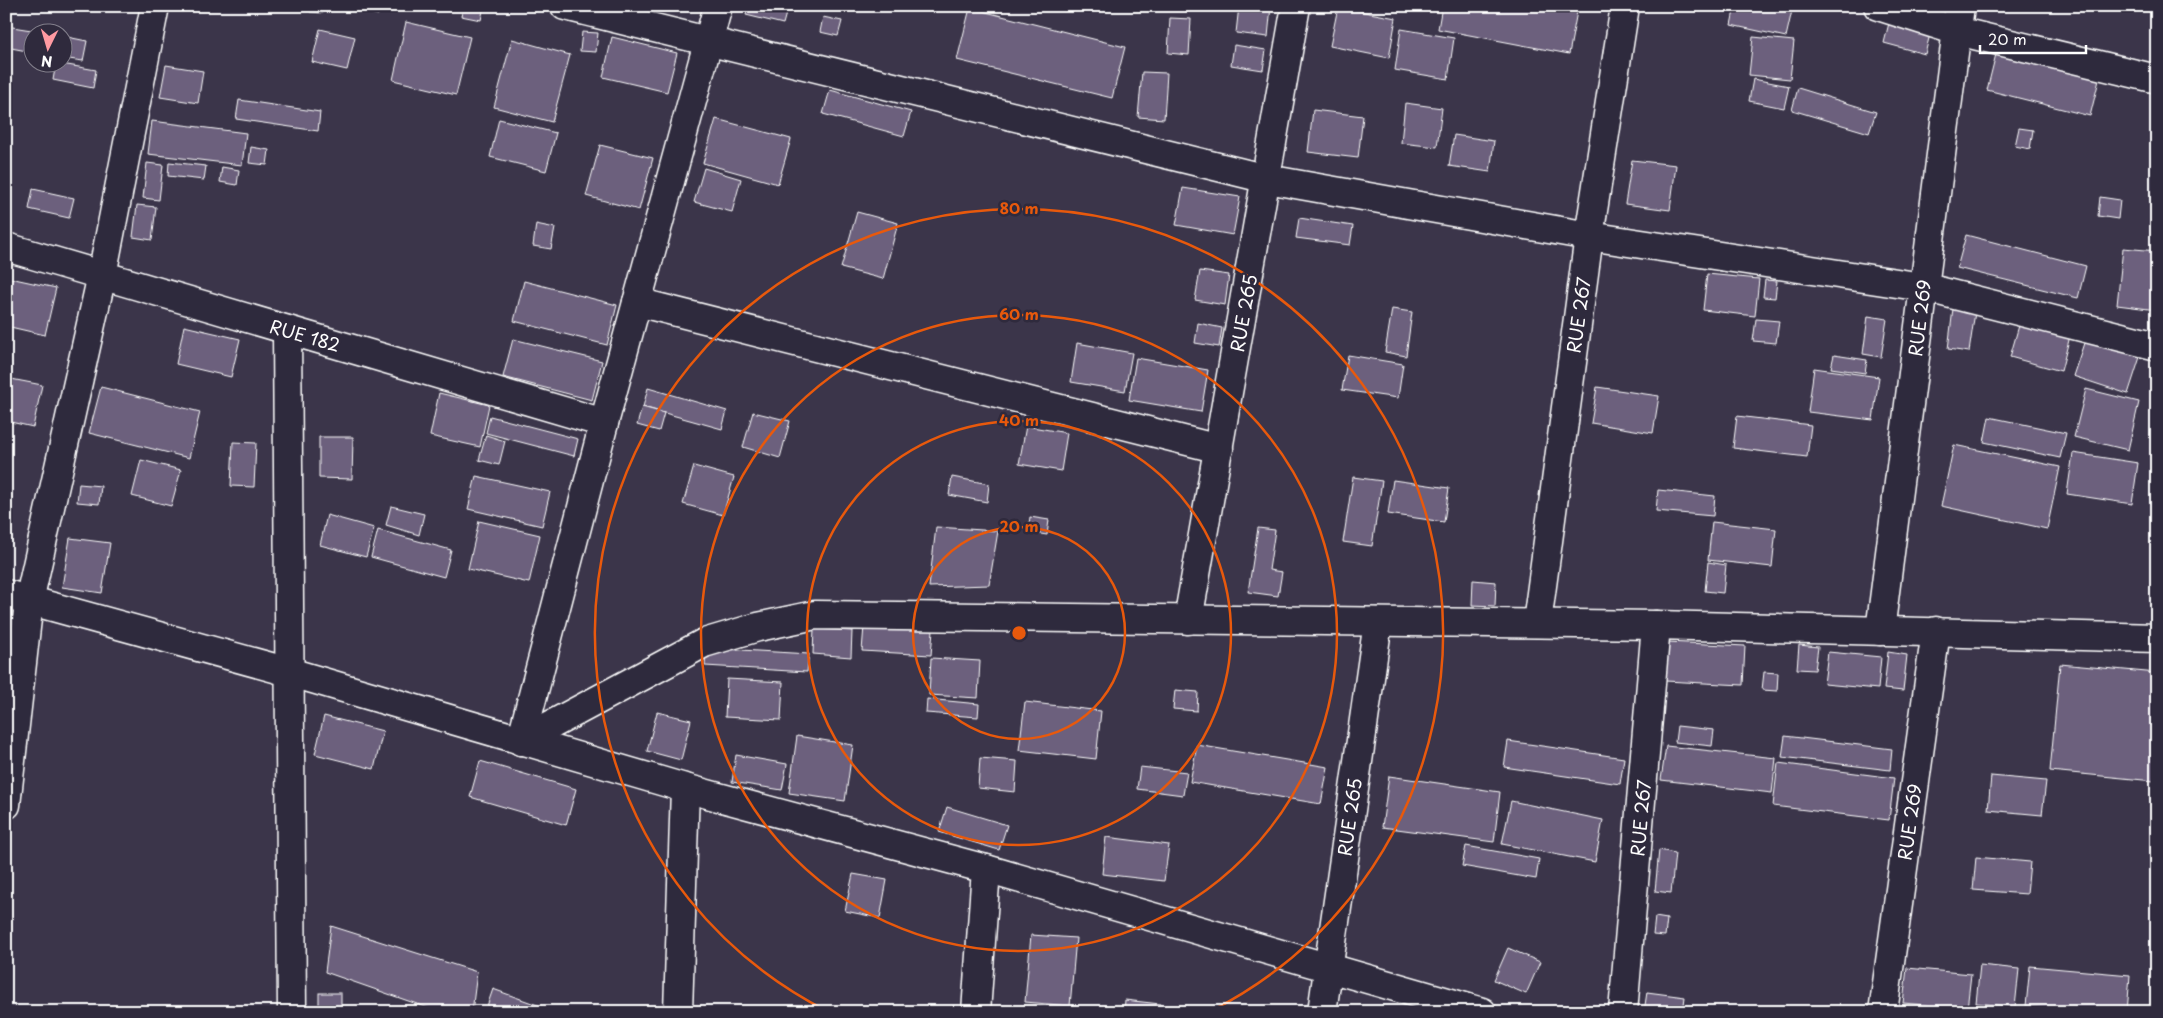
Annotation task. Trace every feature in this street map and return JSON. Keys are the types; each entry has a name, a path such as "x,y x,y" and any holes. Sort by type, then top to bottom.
{"street":[{"path":"6,805 18,597 102,275 155,6"},
{"path":"565,6 1267,179 1589,236 1924,287 2157,346"},
{"path":"521,741 604,423 718,6"},
{"name":"RUE 265","path":"1188,620 1296,6"},
{"name":"RUE 267","path":"1537,624 1589,236 1625,6"},
{"path":"1878,6 1958,19 2157,79"},
{"name":"RUE 269","path":"1880,630 1958,19"},
{"name":"RUE 182","path":"6,247 604,423"},
{"path":"637,302 1219,449"},
{"path":"287,330 292,1012"},
{"path":"18,597 289,672 685,788 986,869 1482,1012"},
{"path":"521,741 704,643 758,627 814,614 1656,625 2157,638"},
{"name":"RUE 265","path":"1322,1012 1378,622"},
{"name":"RUE 267","path":"1623,1012 1656,625"},
{"name":"RUE 269","path":"1883,1012 1936,631"},
{"path":"678,1012 685,788"},
{"path":"976,1012 986,869"}],"building":[{"path":"311,6 323,6 323,13 310,12"},
{"path":"342,6 380,6 378,15"},
{"path":"464,6 484,6 481,20 461,16"},
{"path":"749,6 788,6 783,24 746,15"},
{"path":"1176,6 1224,6 1224,11"},
{"path":"1239,6 1271,6 1268,37 1236,33"},
{"path":"1442,6 1578,6 1569,54 1438,29"},
{"path":"1735,6 1793,6 1786,37 1731,25"},
{"path":"1338,7 1396,18 1389,58 1330,46"},
{"path":"970,8 1125,47 1112,98 957,60"},
{"path":"823,17 842,21 838,36 820,32"},
{"path":"1170,18 1191,19 1189,55 1168,53"},
{"path":"406,22 470,37 456,95 393,80"},
{"path":"1889,23 1930,34 1925,54 1884,43"},
{"path":"6,26 22,29 22,50 6,47"},
{"path":"320,29 355,37 347,70 312,62"},
{"path":"1401,29 1454,38 1448,79 1395,70"},
{"path":"582,32 598,33 596,52 580,51"},
{"path":"612,37 677,53 667,92 603,77"},
{"path":"1753,37 1794,41 1790,79 1749,75"},
{"path":"72,38 87,41 83,61 72,59"},
{"path":"512,39 570,55 552,122 494,107"},
{"path":"1234,45 1266,50 1263,70 1231,65"},
{"path":"1997,50 2100,76 2090,116 1987,90"},
{"path":"166,65 203,71 198,103 160,97"},
{"path":"72,66 96,70 93,88 53,80 54,72 72,72"},
{"path":"1142,72 1167,73 1164,119 1138,117"},
{"path":"1753,79 1789,86 1784,108 1749,101"},
{"path":"1798,88 1876,112 1869,133 1792,110"},
{"path":"830,90 911,112 904,136 823,114"},
{"path":"239,100 320,112 318,131 236,119"},
{"path":"1405,103 1442,108 1437,147 1401,143"},
{"path":"1313,110 1363,116 1358,158 1308,152"},
{"path":"499,119 556,133 546,171 490,157"},
{"path":"716,119 791,139 778,184 703,163"},
{"path":"152,121 246,133 242,165 148,154"},
{"path":"2019,128 2033,130 2030,149 2015,146"},
{"path":"1454,135 1494,141 1490,172 1449,166"},
{"path":"600,145 653,158 639,210 586,196"},
{"path":"251,147 269,150 267,165 249,163"},
{"path":"1632,160 1676,165 1670,210 1625,204"},
{"path":"169,162 206,166 204,180 168,176"},
{"path":"147,163 163,165 159,200 143,198"},
{"path":"222,167 239,170 237,185 220,182"},
{"path":"704,168 741,179 732,212 694,202"},
{"path":"1183,188 1240,197 1233,235 1176,225"},
{"path":"33,189 74,198 69,218 29,209"},
{"path":"2100,197 2120,200 2118,219 2098,216"},
{"path":"137,205 156,207 152,240 133,237"},
{"path":"857,212 898,223 883,279 841,268"},
{"path":"1299,218 1353,226 1350,245 1296,238"},
{"path":"536,224 555,228 551,249 533,246"},
{"path":"1966,235 2086,266 2078,298 1957,268"},
{"path":"2123,248 2157,251 2157,310 2117,305"},
{"path":"1200,271 1229,275 1225,305 1195,300"},
{"path":"1707,274 1759,279 1755,316 1703,310"},
{"path":"10,278 56,288 45,335 6,326 6,297"},
{"path":"1765,280 1777,281 1775,298 1763,297"},
{"path":"524,281 617,305 607,345 514,321"},
{"path":"1392,309 1412,312 1406,356 1385,352"},
{"path":"1953,309 1975,312 1969,352 1948,349"},
{"path":"1868,316 1887,319 1881,357 1863,354"},
{"path":"1756,319 1779,321 1776,343 1753,341"},
{"path":"2020,322 2070,336 2061,371 2010,357"},
{"path":"1198,323 1222,328 1219,347 1195,343"},
{"path":"184,326 240,339 231,377 176,364"},
{"path":"513,339 602,361 592,400 503,377"},
{"path":"2085,340 2140,357 2128,394 2073,376"},
{"path":"1077,343 1132,353 1125,391 1071,382"},
{"path":"1348,355 1403,364 1398,398 1342,390"},
{"path":"1834,355 1867,360 1865,373 1831,368"},
{"path":"1136,358 1208,370 1201,412 1129,400"},
{"path":"1814,368 1879,377 1873,420 1808,412"},
{"path":"6,378 42,385 33,427 6,421"},
{"path":"101,387 200,412 189,458 89,433"},
{"path":"1597,387 1659,396 1653,433 1591,423"},
{"path":"648,388 727,411 722,429 643,407"},
{"path":"2086,389 2139,402 2128,450 2074,437"},
{"path":"439,393 489,405 480,447 430,436"},
{"path":"642,407 664,413 659,431 637,425"},
{"path":"753,412 790,421 780,458 743,447"},
{"path":"490,416 578,439 574,456 486,433"},
{"path":"1737,416 1811,425 1807,457 1733,448"},
{"path":"1989,417 2066,433 2060,458 1984,442"},
{"path":"1026,426 1067,433 1061,471 1019,464"},
{"path":"486,435 505,441 499,465 479,460"},
{"path":"319,437 353,437 352,479 319,478"},
{"path":"233,442 256,443 254,487 231,486"},
{"path":"1954,445 2060,467 2047,529 1941,506"},
{"path":"2073,453 2138,463 2132,504 2067,494"},
{"path":"141,460 181,470 171,506 132,496"},
{"path":"694,466 734,477 723,515 683,504"},
{"path":"476,476 550,492 542,526 468,509"},
{"path":"952,477 989,484 987,502 949,495"},
{"path":"1353,477 1382,481 1372,546 1343,542"},
{"path":"1393,480 1449,488 1444,522 1388,514"},
{"path":"79,484 101,486 99,504 77,502"},
{"path":"1658,490 1715,496 1713,516 1656,511"},
{"path":"391,506 424,514 419,535 386,525"},
{"path":"327,515 374,528 366,557 320,545"},
{"path":"1030,517 1049,520 1047,535 1028,532"},
{"path":"479,521 540,535 529,583 468,569"},
{"path":"1712,522 1776,529 1772,567 1708,560"},
{"path":"936,527 998,531 989,585 929,587"},
{"path":"1258,528 1275,530 1269,570 1282,572 1278,596 1248,592"},
{"path":"378,530 451,550 444,577 371,557"},
{"path":"70,538 110,543 102,593 62,587"},
{"path":"1708,562 1726,565 1723,593 1705,591"},
{"path":"1473,580 1496,582 1495,606 1472,605"},
{"path":"864,626 933,630 931,655 862,651"},
{"path":"814,629 852,631 851,657 813,654"},
{"path":"1667,642 1745,646 1743,685 1665,681"},
{"path":"1799,645 1818,647 1815,670 1797,669"},
{"path":"706,648 809,654 807,672 705,666"},
{"path":"1828,652 1881,657 1878,689 1824,684"},
{"path":"1888,652 1907,655 1903,691 1884,689"},
{"path":"931,658 980,661 978,698 929,695"},
{"path":"2060,664 2157,673 2157,748 2154,781 2050,771"},
{"path":"1764,672 1778,673 1777,691 1762,690"},
{"path":"727,679 783,682 781,720 725,717"},
{"path":"1175,690 1198,692 1197,711 1173,709"},
{"path":"927,699 979,704 978,717 926,713"},
{"path":"1025,702 1101,711 1096,759 1019,750"},
{"path":"657,712 691,720 681,760 647,751"},
{"path":"324,716 383,731 374,769 315,754"},
{"path":"1677,726 1714,730 1712,746 1675,742"},
{"path":"797,736 853,745 845,801 789,793"},
{"path":"1785,736 1892,749 1890,770 1782,757"},
{"path":"1508,741 1624,758 1620,784 1504,767"},
{"path":"1197,745 1328,767 1321,804 1190,782"},
{"path":"1666,746 1776,758 1772,793 1661,780"},
{"path":"736,755 787,764 782,790 732,782"},
{"path":"980,758 1017,761 1015,792 978,788"},
{"path":"480,761 576,789 566,825 470,797"},
{"path":"1778,763 1894,778 1889,820 1773,806"},
{"path":"1140,767 1187,772 1183,795 1137,789"},
{"path":"1389,776 1500,792 1494,842 1382,827"},
{"path":"1991,776 2046,781 2042,815 1988,810"},
{"path":"1511,801 1603,820 1595,862 1502,844"},
{"path":"947,807 1007,825 999,850 939,832"},
{"path":"1106,837 1169,845 1164,881 1102,874"},
{"path":"1466,846 1539,859 1536,879 1462,866"},
{"path":"1659,850 1675,853 1671,893 1655,891"},
{"path":"1976,857 2030,862 2027,894 1973,890"},
{"path":"853,874 887,880 880,918 845,911"},
{"path":"1655,917 1667,919 1665,936 1653,935"},
{"path":"331,926 477,972 472,1012 440,1012 325,972"},
{"path":"1031,935 1076,938 1070,1006 1025,1002"},
{"path":"1508,948 1540,962 1526,994 1494,980"},
{"path":"1980,965 2019,969 2015,1007 1976,1003"},
{"path":"2030,966 2130,975 2127,1012 2084,1012 2026,1006"},
{"path":"1907,968 1971,974 1967,1009 1903,1003"},
{"path":"493,989 557,1012 485,1012"},
{"path":"1647,992 1685,997 1683,1012 1644,1012"},
{"path":"319,993 341,993 341,1012 319,1012"},
{"path":"1125,1000 1160,1004 1159,1012 1124,1012"},
{"path":"1032,1007 1071,1012 1032,1012"}]}
